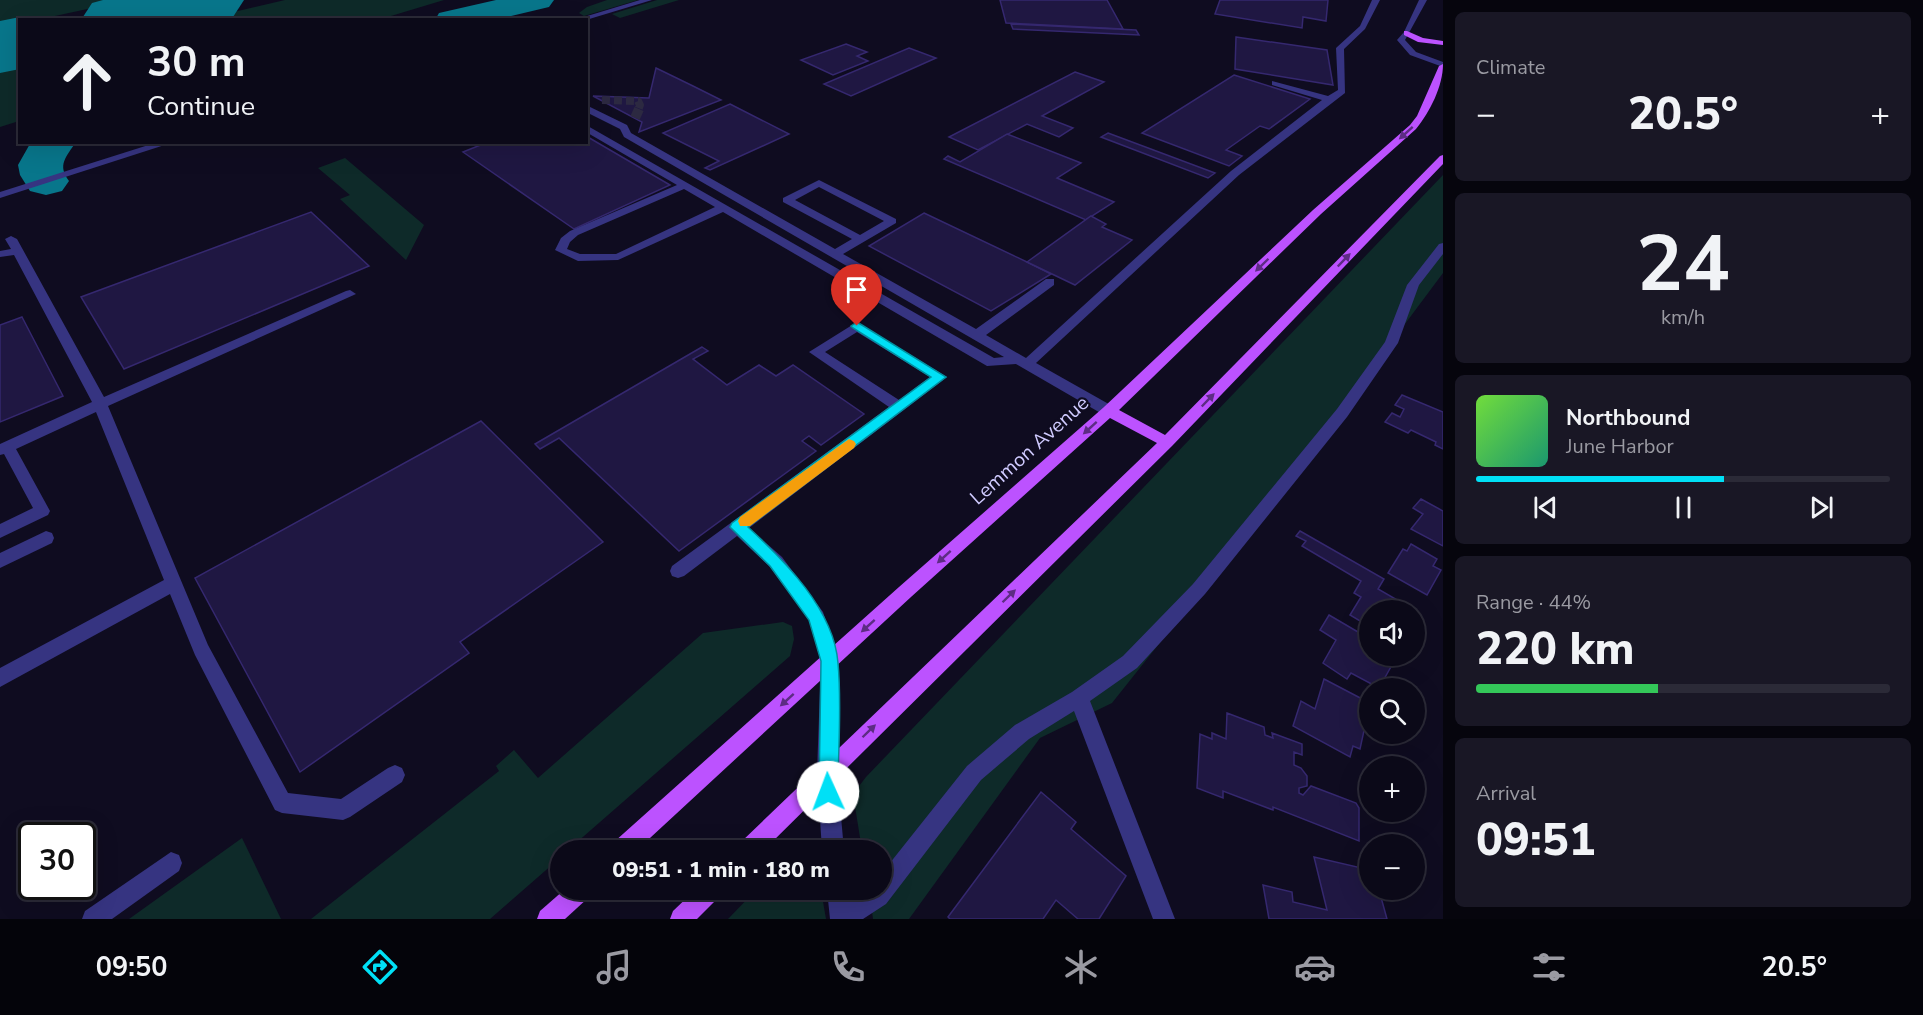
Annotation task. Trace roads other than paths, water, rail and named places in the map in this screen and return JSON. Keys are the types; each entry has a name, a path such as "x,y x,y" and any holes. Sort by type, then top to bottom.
{"main road":[{"path":"1407,33 1421,40 1443,43"},
{"name":"Lemmon Avenue","path":"633,840 1109,411 1317,212 1413,128 1421,117 1443,65"},
{"path":"759,840 1167,442 1443,158"},
{"path":"1109,411 1167,442"},
{"path":"548,919 569,900"},
{"path":"681,919 700,900"}],"street":[{"path":"584,18 648,0"},
{"path":"588,129 992,363 1023,362 1235,173 1342,91 1340,48 1361,32 1371,17 1376,0"},
{"path":"1423,0 1407,33 1401,40 1406,48 1415,55 1443,65"},
{"path":"1407,33 1421,50 1443,59"},
{"path":"1275,83 1329,99"},
{"path":"589,106 627,125 627,135 1109,411"},
{"path":"0,195 164,144"},
{"path":"834,254 892,221 819,183 787,200 860,239"},
{"path":"685,185 573,233 565,240 561,250 578,258 618,256 724,207"},
{"path":"0,254 14,245 100,406 201,649 282,803 343,810 395,775"},
{"path":"839,900 842,919 878,896 974,773 1022,732 1079,698 1130,662 1199,589 1342,413 1391,343 1413,285 1443,246"},
{"path":"977,335 1050,282"},
{"path":"0,531 42,512 4,448 170,372 350,294"},
{"path":"678,571 940,377 857,326 816,352 899,407"},
{"path":"737,527 776,562 816,617 830,661 827,772 832,840"},
{"path":"0,561 46,538"},
{"path":"0,678 174,583"},
{"path":"1079,698 1164,919"},
{"path":"93,919 171,863"}],"tunnel":[{"path":"602,100 638,101 640,105 638,110"},
{"path":"635,118 639,109"}]}
